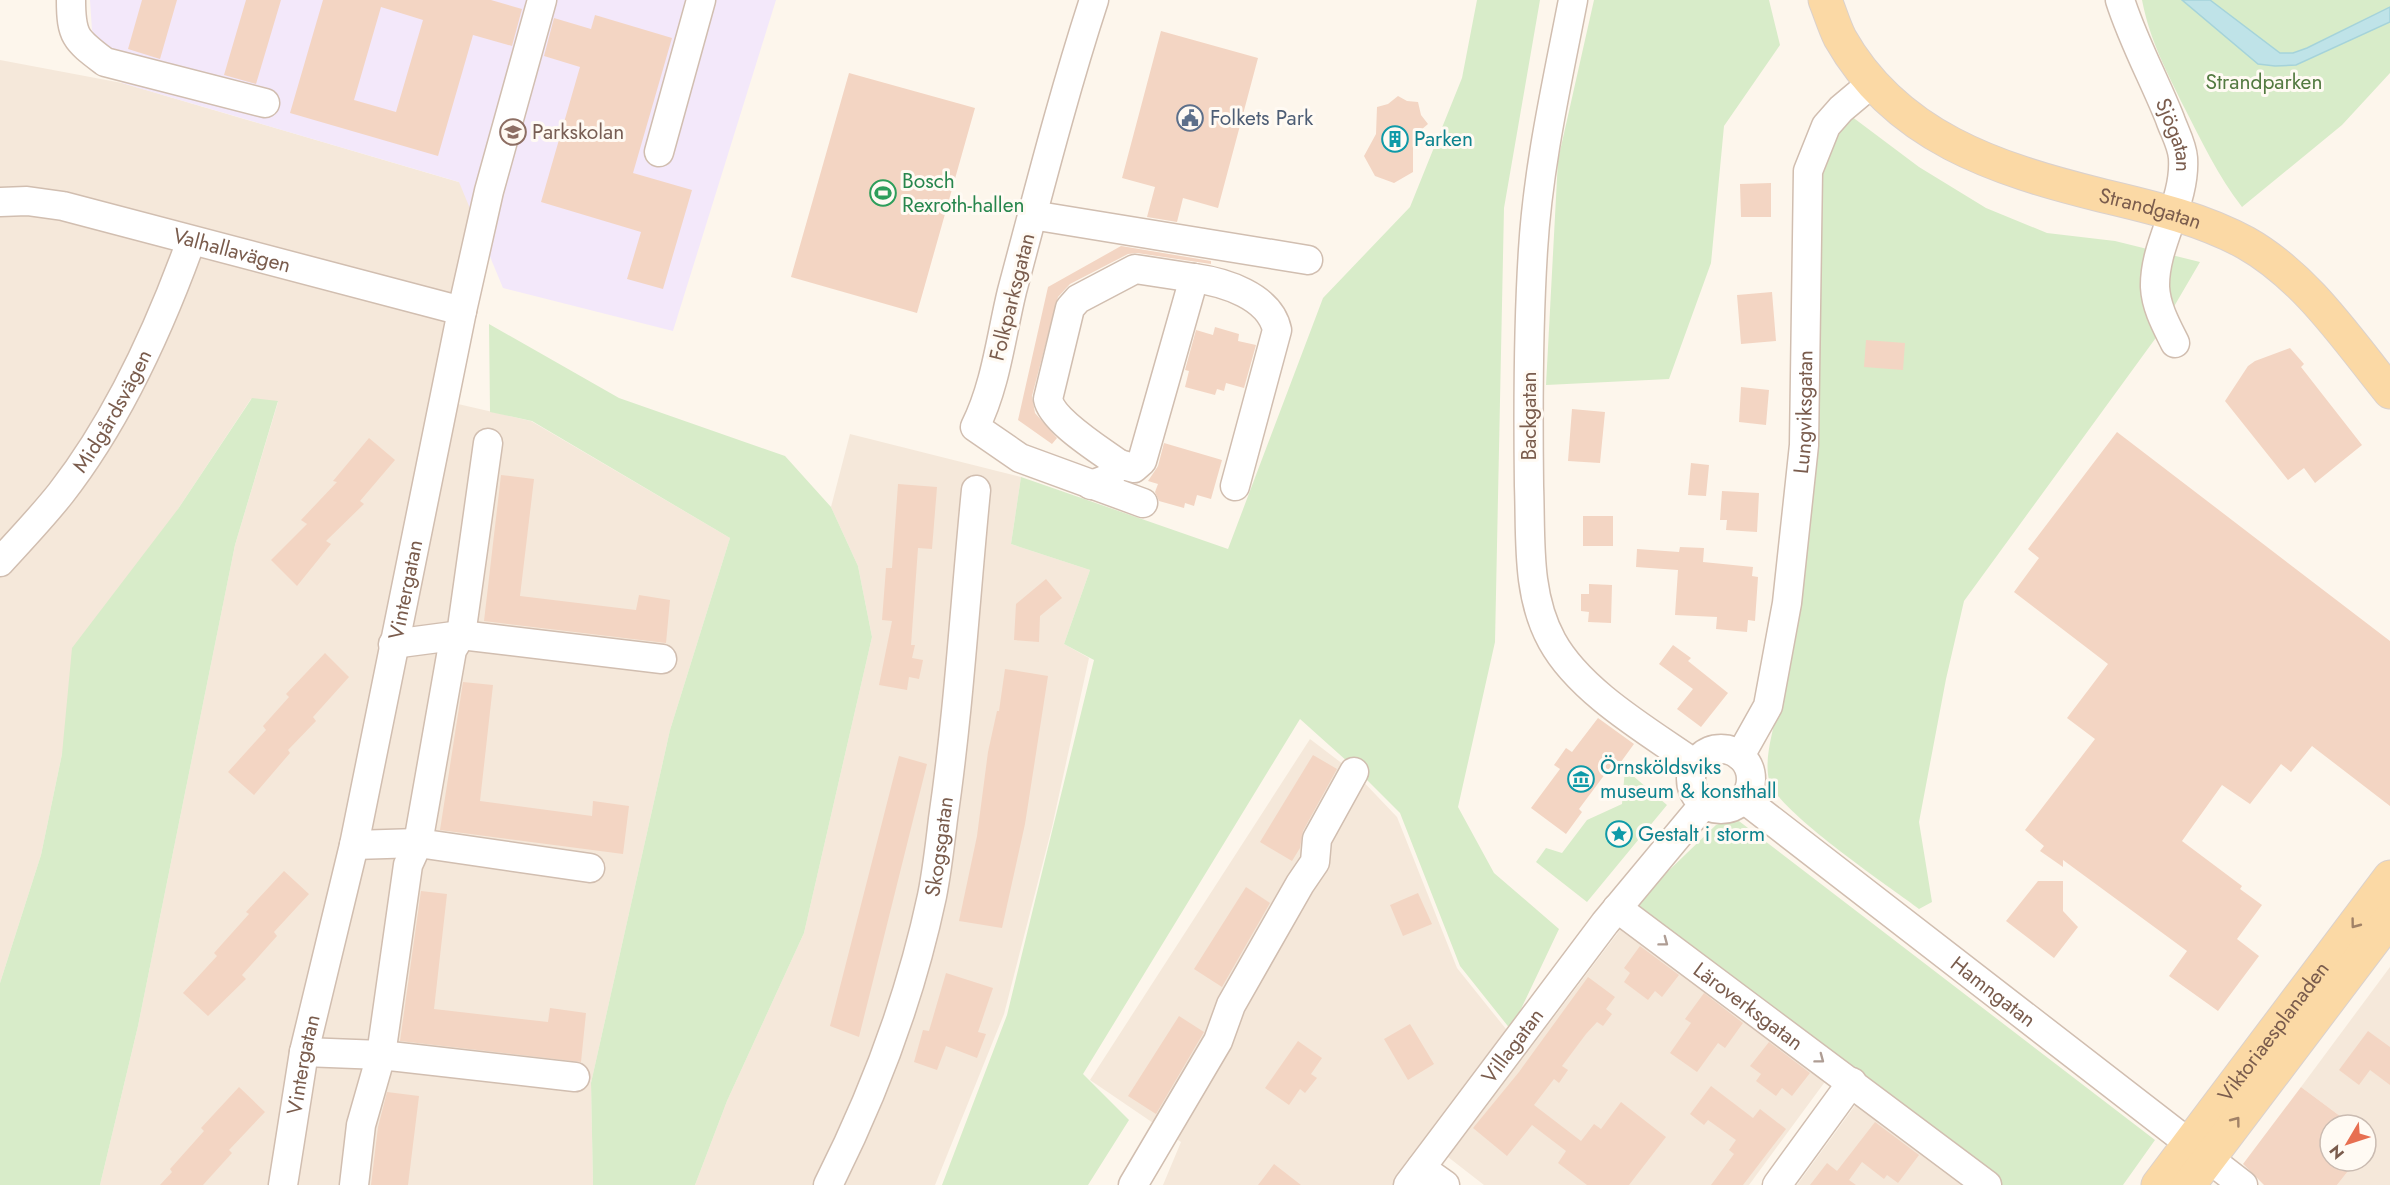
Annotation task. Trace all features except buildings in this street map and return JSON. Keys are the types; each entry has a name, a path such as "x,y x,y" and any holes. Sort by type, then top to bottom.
{"main road":[{"name":"Strandgatan","path":"1825,0 1840,37 1872,83 1909,116 1944,141 1974,157 2010,171 2175,213 2246,243 2279,265 2321,307 2390,392"},
{"name":"Viktoriaesplanaden","path":"2189,1185 2199,1149 2388,883"},
{"name":"Viktoriaesplanaden","path":"2158,1185 2199,1149 2390,919"}],"street":[{"path":"71,0 71,29 84,46 105,62 264,103"},
{"name":"Vintergatan","path":"283,1185 304,1052 354,845 462,311 489,191 542,0"},
{"path":"659,152 701,0"},
{"name":"Folkparksgatan","path":"1091,485 1020,458 975,428 989,394 999,341 1032,215 1094,0"},
{"name":"Backgatan","path":"1573,0 1548,132 1533,249 1528,415 1530,557 1535,593 1539,614 1552,643 1574,670 1603,697 1695,764"},
{"name":"Sjögatan","path":"2120,0 2130,30 2181,146 2183,159 2175,213 2159,262 2155,288 2161,315 2175,343"},
{"name":"Lungviksgatan","path":"1740,756 1768,706 1787,603 1804,445 1808,171 1826,126 1841,109 1872,83"},
{"name":"Valhallavägen","path":"0,202 27,201 63,206 191,242 462,311"},
{"path":"1032,215 1308,260"},
{"name":"Midgårdsvägen","path":"0,562 62,491 109,418 144,354 191,242"},
{"path":"1194,278 1142,461 1134,468 1119,464 1058,417 1049,406 1048,399 1070,308 1078,299 1135,268 1214,281 1263,304 1272,314 1277,330 1235,486"},
{"path":"354,1185 361,1125 381,1055 408,865 417,843 452,650 460,635 488,443"},
{"path":"1091,485 1107,479 1119,464"},
{"path":"1091,485 1143,503"},
{"name":"Skogsgatan","path":"828,1185 868,1098 886,1050 914,965 932,895 953,750 976,490"},
{"path":"393,644 460,635 662,658"},
{"path":"1721,749 1740,756 1750,772 1749,790 1744,799 1729,808 1712,808 1704,804 1693,790 1692,772 1695,764 1702,756 1721,749"},
{"path":"1135,1183 1218,1041 1237,995 1300,884 1315,862 1317,839 1354,772"},
{"name":"Hamngatan","path":"1744,799 2243,1185"},
{"path":"1617,908 1704,804"},
{"path":"354,845 417,843 590,868"},
{"name":"Läroverksgatan","path":"1617,908 1987,1185"},
{"name":"Villagatan","path":"1414,1176 1617,908"},
{"path":"304,1052 381,1055 575,1077"},
{"path":"1777,1185 1852,1082"},
{"path":"1414,1176 1445,1185"}],"shaded area":[{"name":"Parkskolan","path":"90,0 776,0 673,331 503,288 459,182 122,83 92,30"},
{"path":"0,60 122,83 489,191 445,401 531,421 730,538 670,730 591,1083 593,1185 100,1185 138,1026 235,545 278,402 251,399 178,509 62,754 41,855 0,983"},
{"path":"850,434 1021,477 1011,544 1090,570 1064,644 1089,658 1052,827 1004,1014 935,1185 695,1185 727,1101 804,933 872,637 858,566 831,507"},
{"path":"1310,739 1356,774 1397,817 1457,968 1510,1034 1394,1185 1163,1185 1181,1142 1090,1080"},
{"path":"1626,922 1827,1079 1749,1185 1484,1185 1448,1157"},
{"path":"2390,967 2390,1185 2337,1185 2346,1173 2378,1173 2378,1113 2336,1113 2301,1087"},
{"path":"1859,1100 1973,1185 1797,1185"}],"green space":[{"path":"1477,0 1540,0 1504,208 1495,642 1458,807 1494,873 1559,929 1511,1030 1460,966 1400,813 1358,771 1300,719 1083,1074 1129,1120 1088,1185 942,1185 1007,1015 1094,660 1064,644 1090,570 1011,544 1021,477 1228,549 1323,298 1410,207 1462,78"},
{"path":"1594,0 1769,0 1780,45 1724,126 1711,263 1669,379 1546,385 1558,160"},
{"name":"Strandparken","path":"2142,0 2390,0 2390,73 2342,125 2242,207 2225,183 2184,107 2159,55"},
{"path":"1847,113 1919,167 1986,208 2047,233 2115,241 2200,262 2155,339 1964,601 1946,679 1919,822 1932,902 1919,909 1835,848 1791,810 1776,793 1769,780 1768,772 1770,745 1777,711 1814,173"},
{"path":"489,324 619,398 785,456 831,507 858,566 872,637 804,933 727,1101 695,1185 593,1185 591,1083 670,730 730,538 532,421 490,412"},
{"path":"252,398 278,401 235,545 138,1026 100,1185 0,1185 0,983 41,855 62,754 72,648 178,509"},
{"path":"1625,769 1667,805 1587,902 1536,862 1546,848 1562,853 1587,820 1622,804"},
{"path":"1735,818 2155,1140 2123,1185 2002,1185 1631,907 1716,825"}],"water":[{"path":"2182,0 2210,0 2280,53 2293,53 2307,48 2390,7 2390,22 2296,65 2275,66 2258,64"}],"place":[{"name":"Folkets Park","path":"1190,118"},
{"name":"Parkskolan","path":"513,132"},
{"name":"Parken","path":"1395,139"},
{"name":"Bosch Rexroth-hallen","path":"883,193"},
{"name":"Örnsköldsviks museum & konsthall","path":"1581,779"},
{"name":"Gestalt i storm","path":"1619,834"}]}
